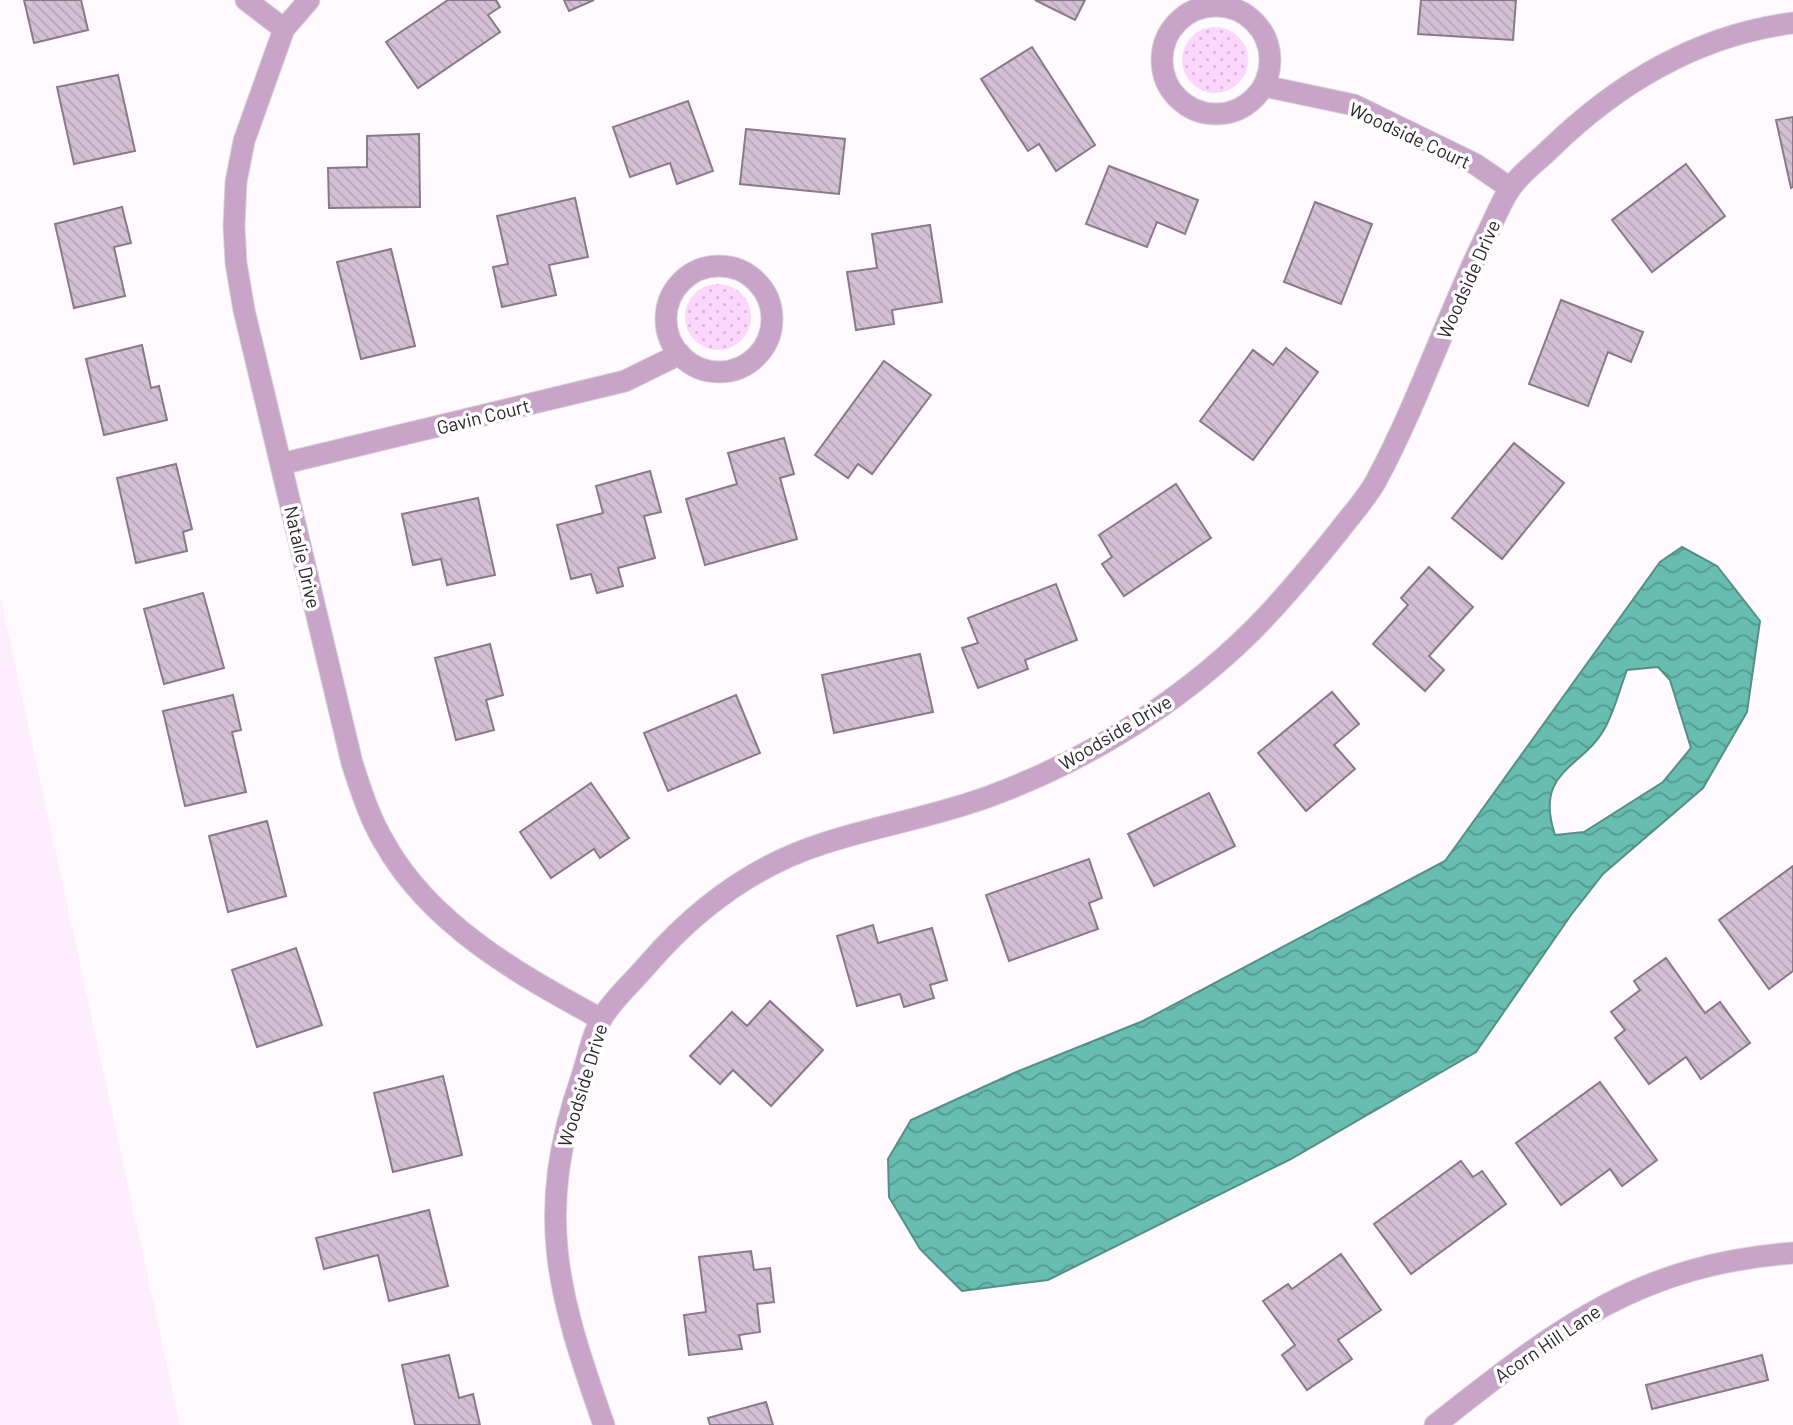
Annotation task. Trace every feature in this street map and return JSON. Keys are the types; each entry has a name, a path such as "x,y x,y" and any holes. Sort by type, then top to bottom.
{"street":[{"path":"246,0 284,29"},
{"name":"Natalie Drive","path":"309,0 284,29 244,141 236,182 236,263 244,310 352,763 366,807 384,843 409,880 438,913 535,984 601,1019"},
{"path":"1207,6 1227,7 1246,15 1260,28 1269,47 1270,66 1264,86 1252,102 1234,111 1215,115 1195,111 1178,100 1167,83 1162,64 1164,44 1173,26 1189,13 1207,6"},
{"name":"Woodside Drive","path":"604,1425 573,1339 561,1293 555,1200 561,1143 601,1019 696,914 765,868 828,842 958,808 1059,767 1132,726 1195,681 1249,634 1302,578 1373,486 1425,379 1462,284 1510,188 1583,117 1659,65 1743,33 1793,23"},
{"name":"Woodside Court","path":"1264,86 1354,105 1475,164 1510,188"},
{"path":"730,267 746,272 759,283 768,297 772,329 755,358 725,372 708,371 680,354 671,340 667,307 673,292 684,279 698,270 730,267"},
{"name":"Gavin Court","path":"281,464 625,381 680,354"},
{"name":"Acorn Hill Lane","path":"1434,1425 1524,1356 1603,1304 1692,1269 1757,1255 1793,1253"}],"shaded area":[{"path":"1215,27 1238,37 1248,60 1238,83 1215,93 1192,83 1182,60 1192,37"},
{"path":"718,284 731,287 741,294 748,304 751,317 748,330 741,340 731,347 718,350 705,347 695,340 688,330 685,317 688,304 695,294 705,287"},
{"path":"0,595 180,1425 0,1425"}],"water":[{"path":"1682,547 1717,566 1760,621 1747,712 1703,788 1603,874 1571,915 1476,1052 1289,1160 1048,1280 962,1291 920,1249 889,1197 888,1159 911,1120 1014,1073 1143,1021 1445,861 1660,562","holes":["1658,667 1670,680 1691,748 1663,782 1584,832 1555,835 1550,813 1551,796 1556,783 1597,740 1606,726 1627,670"]}],"building":[{"path":"24,0 81,0 88,30 34,43"},
{"path":"448,0 496,0 500,7 488,15 500,32 418,88 386,42"},
{"path":"564,0 594,0 569,11"},
{"path":"1035,0 1085,0 1075,20"},
{"path":"1421,0 1516,0 1513,40 1418,34"},
{"path":"1032,47 1095,145 1056,171 1039,144 1028,151 981,79"},
{"path":"118,75 135,151 74,164 57,87"},
{"path":"688,101 713,171 677,184 670,163 630,177 613,127"},
{"path":"1793,117 1793,187 1791,188 1776,120"},
{"path":"746,129 845,139 839,194 740,184"},
{"path":"419,134 420,207 329,208 328,168 367,167 367,136"},
{"path":"1686,164 1725,216 1652,272 1612,220"},
{"path":"1109,166 1198,200 1185,234 1157,222 1147,247 1086,224"},
{"path":"575,198 588,257 549,265 556,295 502,307 493,267 508,264 497,216"},
{"path":"1315,202 1372,224 1341,304 1284,282"},
{"path":"122,207 131,243 114,247 125,296 74,308 55,224"},
{"path":"930,225 942,302 892,310 894,324 856,330 847,272 877,268 872,234"},
{"path":"391,249 415,346 361,359 337,262"},
{"path":"1561,300 1643,332 1631,362 1608,352 1588,406 1529,384"},
{"path":"142,345 151,388 159,386 167,420 104,435 86,359"},
{"path":"1286,348 1318,372 1253,460 1200,421 1253,350 1273,365"},
{"path":"884,361 931,395 872,474 858,464 848,478 815,455"},
{"path":"784,438 794,474 780,478 797,539 705,565 686,499 737,484 728,453"},
{"path":"1514,443 1564,483 1502,559 1452,518"},
{"path":"176,464 192,529 183,532 187,551 136,563 117,478"},
{"path":"650,471 661,512 644,516 655,558 618,568 623,586 597,593 591,574 571,579 557,525 603,513 596,486"},
{"path":"1176,484 1211,538 1124,596 1102,564 1112,557 1099,535"},
{"path":"478,498 495,575 447,585 441,559 413,565 402,514"},
{"path":"1429,567 1473,607 1429,656 1444,670 1425,691 1373,644 1408,605 1401,598"},
{"path":"1056,584 1077,640 1025,660 1028,669 978,688 962,648 978,643 968,618"},
{"path":"203,593 224,668 164,684 144,609"},
{"path":"490,644 503,695 486,700 494,730 456,740 435,658"},
{"path":"920,654 933,712 834,733 822,675"},
{"path":"1332,692 1359,724 1334,745 1355,769 1306,811 1258,753"},
{"path":"233,695 241,730 232,732 246,792 185,806 163,711"},
{"path":"736,695 760,753 668,791 644,733"},
{"path":"591,783 629,838 600,858 594,849 551,878 520,832"},
{"path":"1209,793 1235,846 1154,886 1128,834"},
{"path":"267,821 286,896 228,912 209,836"},
{"path":"1089,859 1102,898 1089,903 1098,929 1009,961 986,895"},
{"path":"1793,866 1793,971 1769,989 1719,920"},
{"path":"873,925 878,943 932,928 947,980 930,985 934,998 904,1007 900,994 857,1006 837,936"},
{"path":"296,948 322,1025 257,1047 232,970"},
{"path":"1666,958 1705,1013 1720,1002 1750,1043 1701,1079 1686,1057 1649,1084 1615,1038 1625,1030 1611,1012 1640,990 1634,981"},
{"path":"770,1001 823,1050 771,1106 733,1070 720,1084 690,1056 732,1012 747,1026"},
{"path":"443,1076 462,1155 393,1172 374,1093"},
{"path":"1600,1082 1657,1160 1622,1186 1610,1169 1561,1205 1516,1143"},
{"path":"1461,1161 1473,1177 1482,1171 1506,1204 1411,1274 1374,1224"},
{"path":"429,1210 448,1286 389,1301 378,1255 324,1269 316,1238"},
{"path":"751,1251 754,1270 770,1268 774,1302 757,1304 760,1332 739,1335 742,1349 689,1355 684,1315 706,1312 699,1257"},
{"path":"1341,1254 1381,1310 1338,1340 1352,1359 1307,1390 1282,1355 1295,1345 1263,1301 1288,1284 1292,1289"},
{"path":"449,1355 459,1398 473,1394 480,1425 415,1425 402,1365"},
{"path":"1762,1355 1768,1380 1652,1409 1646,1385"},
{"path":"766,1402 773,1425 710,1425 708,1418"}]}
